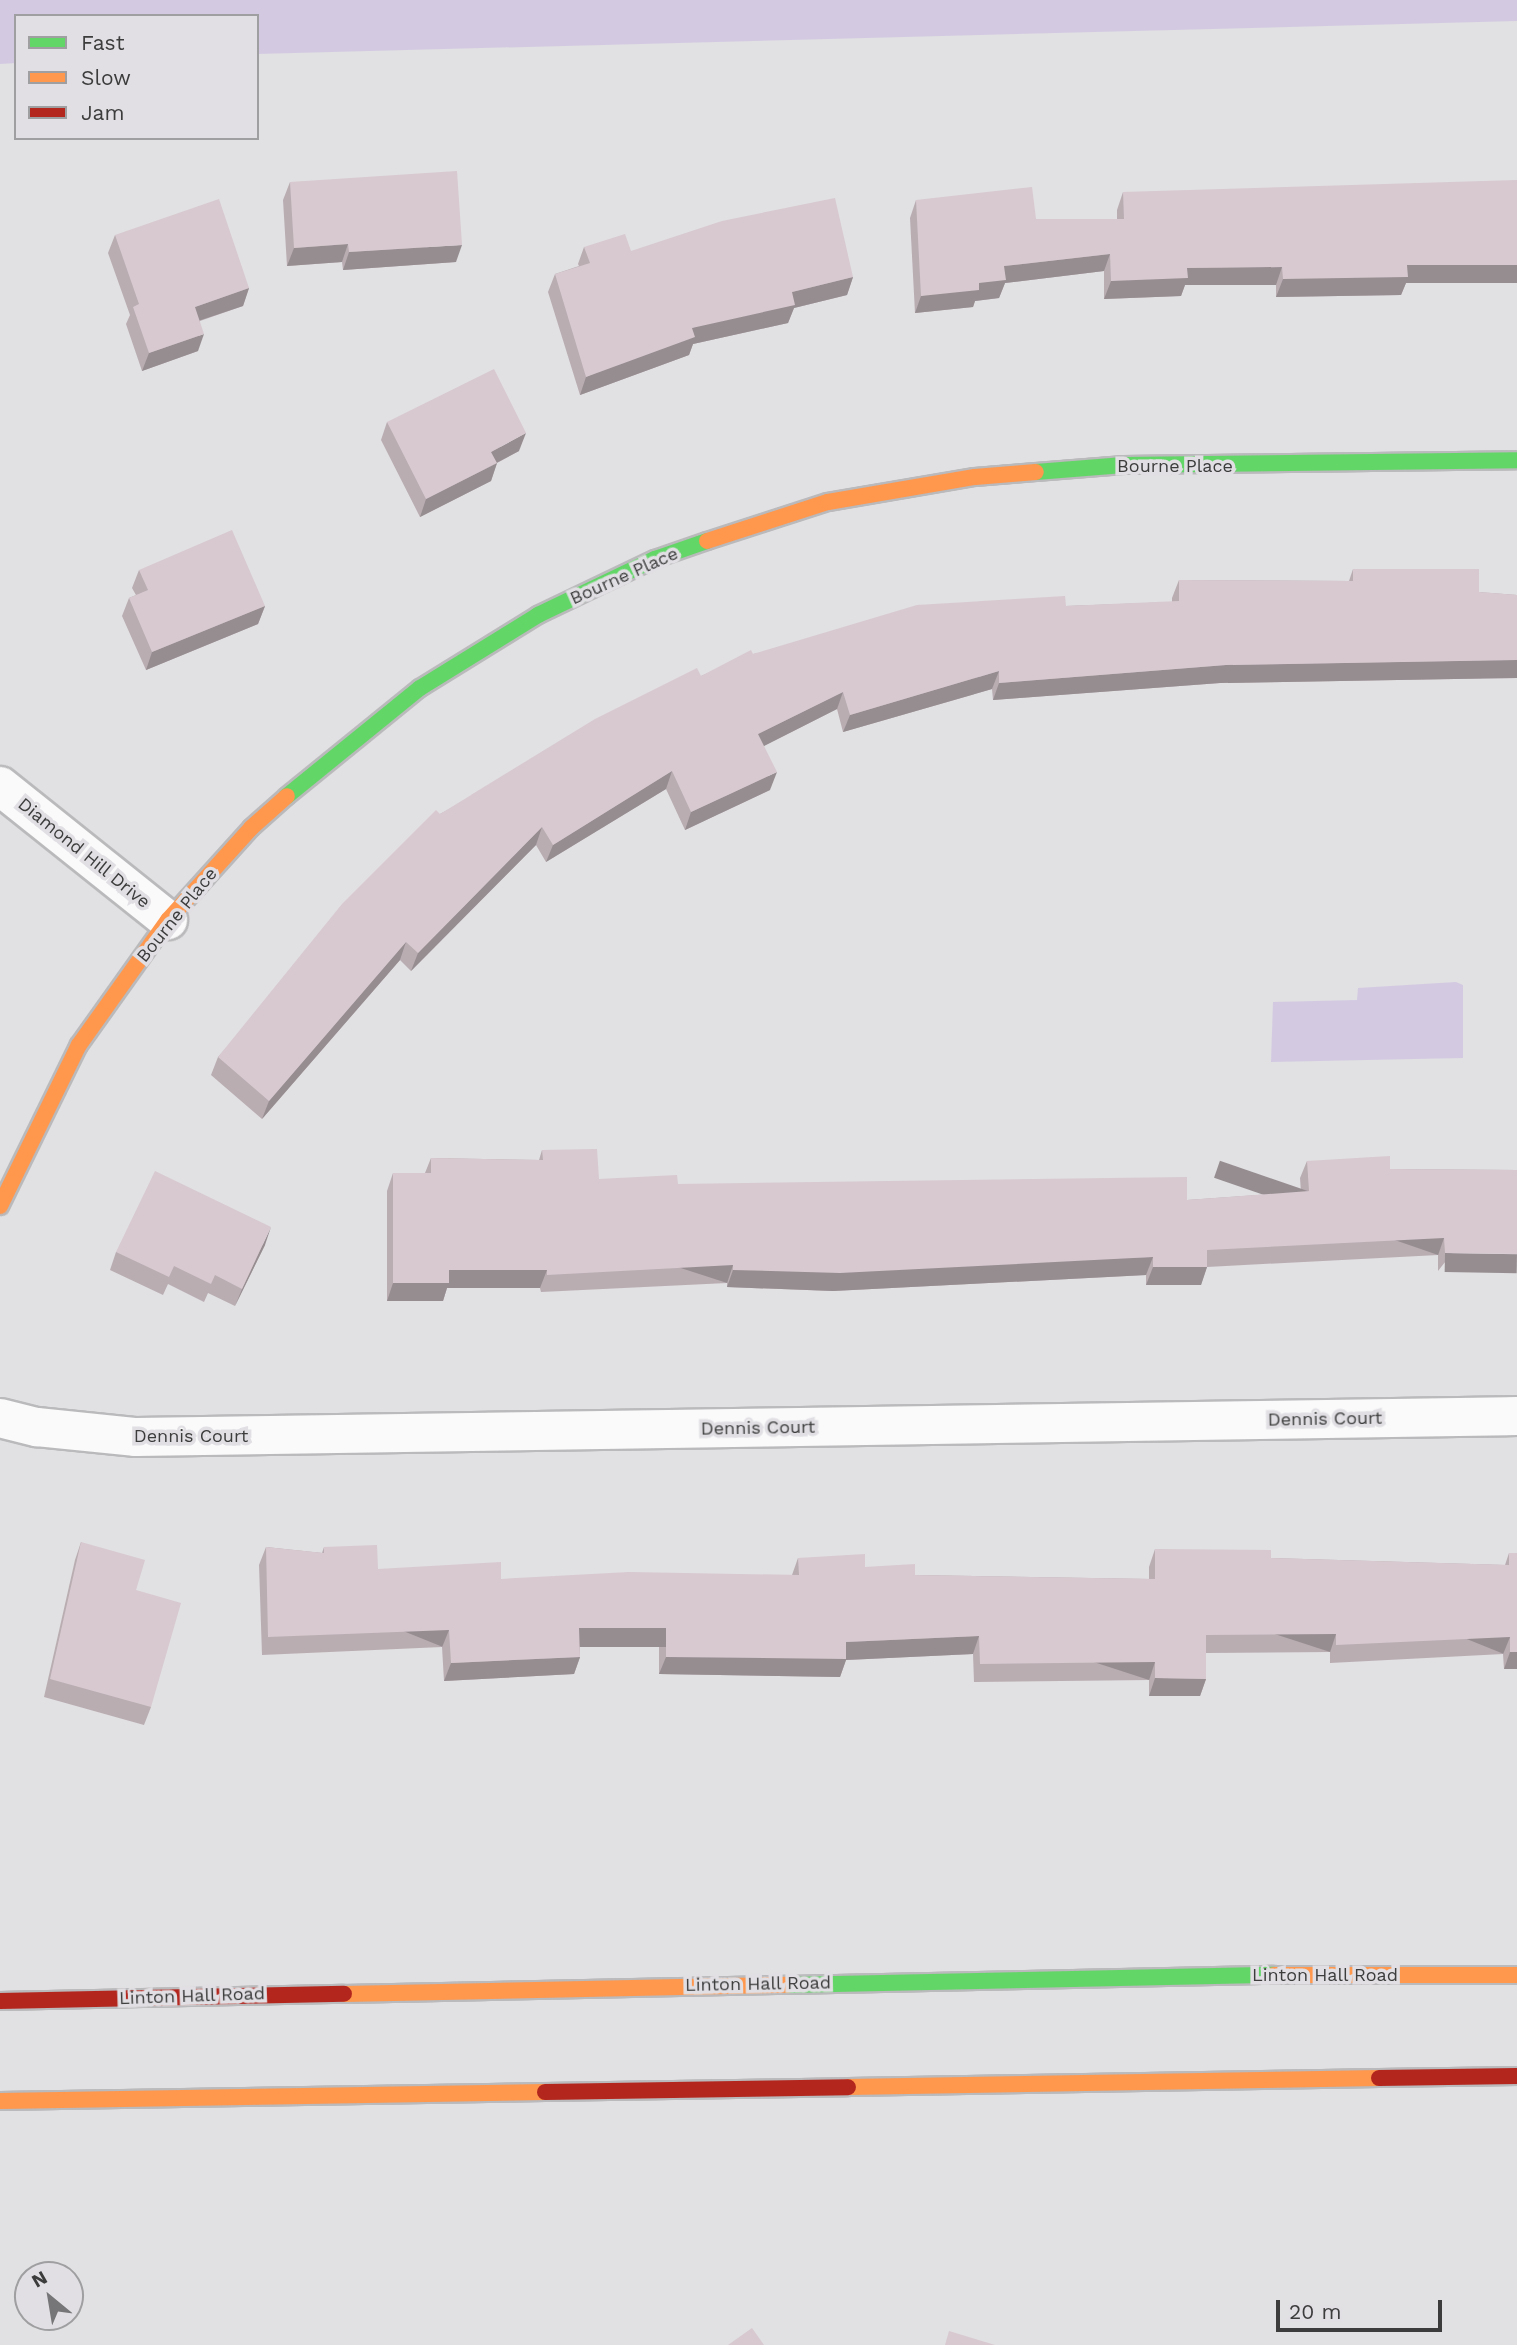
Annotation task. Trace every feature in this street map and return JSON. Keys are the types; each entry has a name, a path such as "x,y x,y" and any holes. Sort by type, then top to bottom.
{"main road":[{"name":"Bourne Place","path":"0,1206 79,1045 168,920 251,828 345,745 419,688 538,615 655,559 778,516 828,502 975,477 1124,465 1517,460"},
{"name":"Linton Hall Road","path":"0,2001 1255,1975 1517,1975"},
{"path":"0,2101 1517,2076"}],"street":[{"name":"Diamond Hill Drive","path":"0,786 168,920"},
{"name":"Dennis Court","path":"0,1418 136,1437 1517,1416"}],"shaded area":[{"path":"0,0 1517,0 1517,21 259,54 259,14 14,14 14,63 0,64"},
{"path":"1456,982 1463,985 1463,1058 1271,1062 1273,1002 1357,1000 1358,988"}],"building":[{"path":"457,171 462,245 349,252 348,244 294,248 290,182"},
{"path":"1517,180 1517,265 1407,265 1408,277 1283,279 1282,267 1187,268 1188,278 1111,281 1110,254 1004,266 1006,280 979,283 979,290 921,296 916,200 1032,187 1036,219 1124,219 1123,192"},
{"path":"835,198 853,277 792,292 795,305 692,328 695,337 586,377 555,274 590,263 584,247 625,234 631,251 722,221"},
{"path":"219,199 249,288 195,307 204,334 149,353 133,307 139,304 115,235"},
{"path":"494,369 526,433 491,452 497,463 426,499 387,422"},
{"path":"232,530 265,606 152,652 129,598 148,590 139,570"},
{"path":"1353,569 1479,569 1479,592 1517,595 1517,660 1226,665 999,683 999,671 850,715 843,692 758,734 777,772 691,812 672,771 553,845 542,827 418,953 406,942 269,1101 218,1057 342,904 436,810 440,814 595,719 697,668 701,676 751,650 753,654 917,605 1065,596 1066,606 1179,601 1179,580 1353,581"},
{"path":"597,1149 599,1179 677,1175 678,1184 1187,1177 1187,1200 1309,1191 1307,1161 1390,1156 1390,1169 1517,1170 1517,1254 1445,1253 1444,1238 1207,1250 1207,1267 1153,1267 1153,1257 840,1273 733,1270 733,1265 547,1275 547,1270 449,1270 449,1283 393,1283 393,1173 431,1173 431,1158 543,1160 542,1150"},
{"path":"155,1171 271,1227 242,1289 215,1275 211,1284 174,1266 169,1277 116,1252"},
{"path":"81,1542 145,1560 136,1590 181,1603 151,1707 50,1679"},
{"path":"377,1545 378,1569 501,1562 501,1579 629,1572 799,1575 798,1558 865,1554 865,1567 915,1564 915,1575 1155,1579 1155,1549 1271,1550 1271,1558 1509,1565 1509,1553 1517,1553 1517,1652 1510,1652 1510,1637 1336,1645 1336,1634 1206,1635 1206,1679 1155,1678 1155,1662 980,1664 979,1636 846,1642 846,1659 666,1657 666,1628 579,1628 580,1657 451,1663 449,1630 268,1637 266,1547 324,1553 324,1547"},
{"path":"752,2328 764,2345 728,2345"},
{"path":"949,2331 995,2345 945,2345"}],"traffic: fast":[{"path":"1036,472 1124,465 1517,460"},
{"path":"287,796 420,688 538,615 655,559 707,541"},
{"path":"788,1985 1274,1975"}],"traffic: slow":[{"path":"707,541 828,502 975,477 1036,472"},
{"path":"0,1206 79,1045 168,920 251,828 287,796"},
{"path":"1274,1975 1517,1975"},
{"path":"344,1994 788,1985"},
{"path":"848,2087 1379,2078"},
{"path":"0,2101 545,2092"}],"traffic: jam":[{"path":"0,2001 344,1994"},
{"path":"1379,2078 1517,2076"},
{"path":"545,2092 848,2087"}]}
